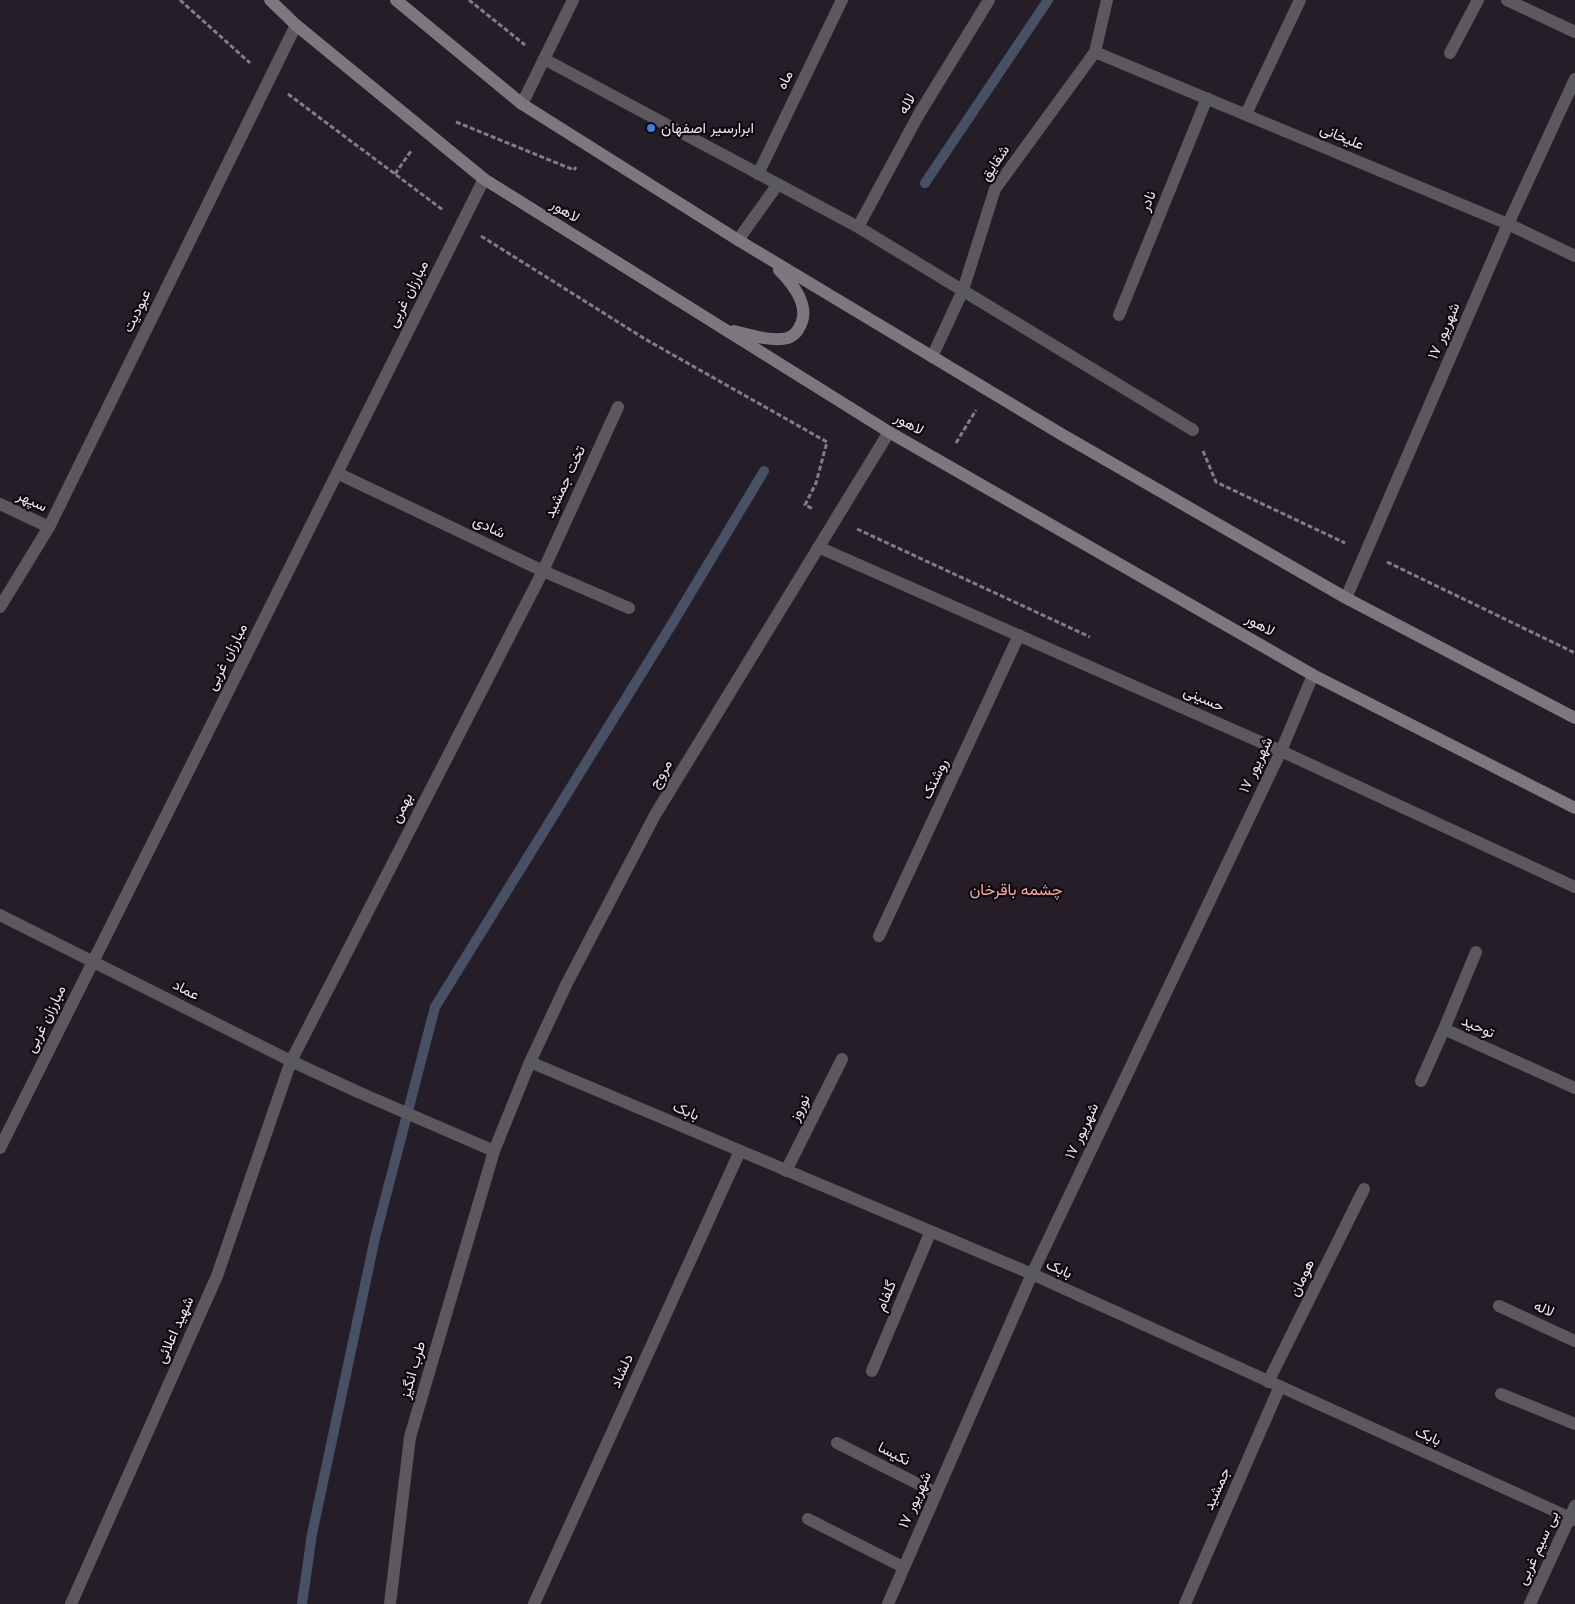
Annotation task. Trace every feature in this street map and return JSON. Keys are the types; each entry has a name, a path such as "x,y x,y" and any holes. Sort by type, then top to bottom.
{"main road":[{"name":"لاهور","path":"270,0 296,25 484,180 889,432 1313,675 1575,808"},
{"path":"396,0 522,104 738,240 988,390 1346,598 1575,718"},
{"path":"722,328 779,339 790,338 801,325 804,317 799,295 792,283 764,255"}],"street":[{"path":"522,104 573,0"},
{"name":"ماه","path":"758,174 842,0"},
{"name":"لاله","path":"858,227 919,114 989,0"},
{"name":"شقایق","path":"932,357 963,290 995,189 1095,52 1107,0"},
{"path":"1246,114 1300,0"},
{"path":"1450,53 1478,0"},
{"path":"1507,0 1575,32"},
{"name":"عبودیت","path":"0,607 49,527 296,25"},
{"name":"علیخانی","path":"1095,52 1508,224 1575,256"},
{"path":"544,59 858,227 1193,430"},
{"name":"۱۷ شهریور","path":"1346,598 1508,224 1575,79"},
{"name":"نادر","path":"1118,315 1207,98"},
{"name":"مبارزان غربی","path":"0,1148 484,180"},
{"path":"738,240 778,184"},
{"name":"تخت جمشید","path":"543,570 618,407"},
{"name":"مروج","path":"494,1151 530,1062 567,983 655,815 889,432"},
{"name":"شادی","path":"337,473 543,570 629,608"},
{"name":"سپهر","path":"0,504 49,527"},
{"name":"حسینی","path":"818,547 1281,751 1575,886"},
{"name":"بهمن","path":"291,1061 543,570"},
{"name":"روشنک","path":"879,936 1019,635"},
{"name":"۱۷ شهریور","path":"888,1604 1032,1274 1281,751 1313,675"},
{"name":"عماد","path":"0,915 291,1061 494,1151"},
{"name":"توحید","path":"1476,952 1444,1029 1575,1088"},
{"path":"1421,1081 1444,1029"},
{"name":"نوروز","path":"786,1171 842,1059"},
{"name":"شهید اعلائی","path":"71,1604 217,1276 291,1061"},
{"name":"بابک","path":"530,1062 930,1233 1032,1274 1274,1384 1573,1515"},
{"name":"طرب انگیز","path":"390,1604 410,1437 494,1151"},
{"name":"دلشاد","path":"534,1604 740,1151"},
{"name":"هومان","path":"1274,1384 1364,1189"},
{"name":"گلفام","path":"872,1371 930,1233"},
{"name":"لاله","path":"1499,1306 1575,1340"},
{"name":"جمشید","path":"1185,1604 1274,1384"},
{"path":"1501,1394 1575,1424"},
{"name":"نکیسا","path":"837,1443 936,1493"},
{"name":"بی سیم غربی","path":"1530,1604 1573,1515"},
{"path":"808,1519 904,1567"}],"path":[{"path":"469,0 544,59"},
{"path":"395,174 425,131 439,115 574,170 588,146"},
{"path":"944,462 988,390"}],"waterway":[{"path":"925,183 1048,0"},
{"path":"302,1604 312,1534 375,1238 435,1007 672,624 764,471"}],"place":[{"name":"ابرارسیر اصفهان","path":"651,128"}],"district":[{"name":"چشمه باقرخان","path":"1016,890"}]}
